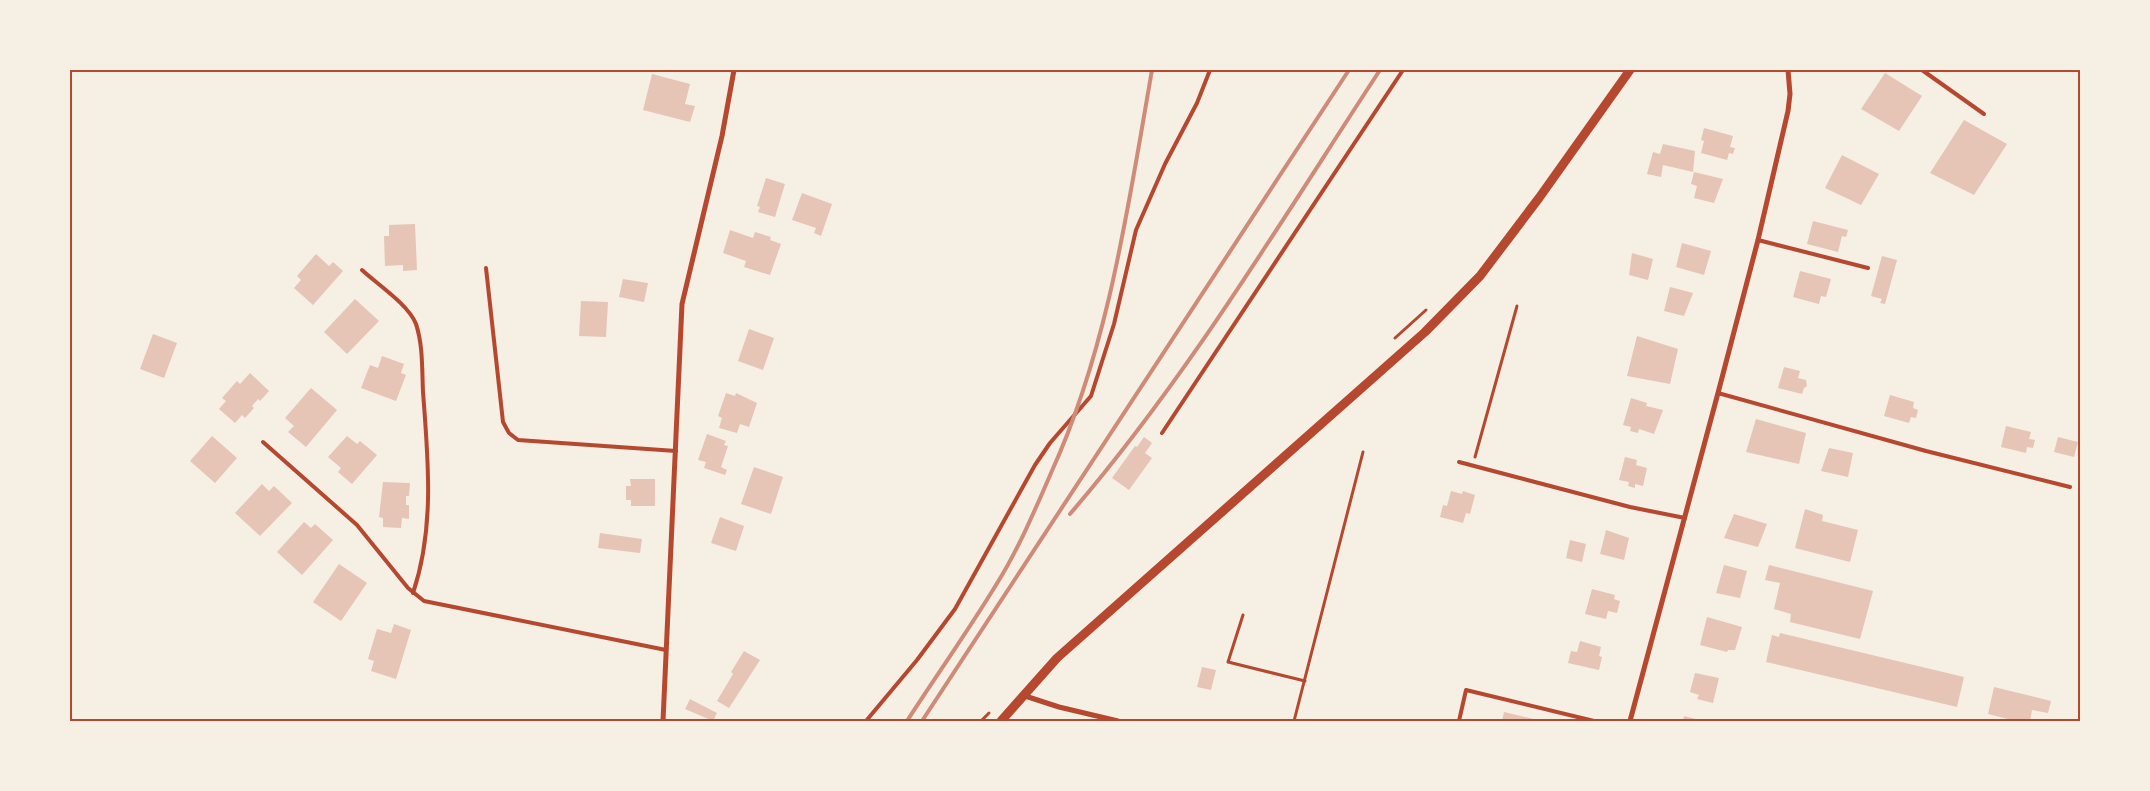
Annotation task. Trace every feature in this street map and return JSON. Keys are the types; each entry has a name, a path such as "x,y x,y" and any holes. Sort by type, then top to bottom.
{"street":[{"path":"663,721 682,304 722,136 734,70"},
{"path":"1000,721 1057,658 1425,332 1480,276 1539,198 1630,70"},
{"path":"1630,721 1758,240 1788,111 1790,94 1788,70"},
{"path":"1022,695 1059,707 1118,721"}],"lane":[{"path":"866,721 917,660 955,609 1035,465 1050,443 1091,396 1114,324 1136,230 1165,164 1197,102 1210,70"},
{"path":"1162,433 1403,70"},
{"path":"1922,70 1984,114"},
{"path":"1758,240 1868,268"},
{"path":"486,268 503,422 509,434 518,440 676,451"},
{"path":"362,270 406,309 415,323 420,343 428,501 424,546 413,593"},
{"path":"1718,393 1926,451 2070,487"},
{"path":"263,442 357,525 413,593 424,601 666,650"},
{"path":"1459,462 1630,507 1685,518"},
{"path":"1459,721 1466,690 1594,721"}],"path":[{"path":"1473,466 1517,306"},
{"path":"1390,343 1426,309"},
{"path":"1294,721 1364,452"},
{"path":"1243,615 1228,662 1305,681"},
{"path":"982,721 995,707"}],"building":[{"path":"1885,73 1922,96 1899,131 1861,109"},
{"path":"652,74 690,84 685,104 695,106 690,122 643,110"},
{"path":"1964,120 2007,144 1974,195 1930,173"},
{"path":"1704,128 1733,136 1730,147 1735,148 1733,154 1729,153 1727,160 1701,153 1704,141 1701,140"},
{"path":"1663,144 1695,151 1693,172 1663,165 1661,177 1647,174 1653,152 1660,154"},
{"path":"1842,155 1879,174 1861,205 1825,188"},
{"path":"1694,172 1723,179 1714,203 1694,198 1697,186 1691,184"},
{"path":"766,178 785,184 775,217 758,212 760,207 757,206"},
{"path":"802,193 832,204 821,236 814,233 816,228 792,220"},
{"path":"1813,221 1848,230 1846,237 1842,236 1838,252 1807,244"},
{"path":"415,224 417,270 403,271 403,265 385,266 384,236 389,236 389,225"},
{"path":"730,230 753,238 755,232 771,237 770,240 781,244 770,275 744,267 746,261 723,253"},
{"path":"1682,243 1711,251 1704,275 1676,267"},
{"path":"1632,253 1653,259 1648,280 1629,275"},
{"path":"316,254 329,266 333,262 343,271 313,305 294,288 301,280 297,276"},
{"path":"1882,256 1897,260 1885,304 1880,303 1882,299 1871,296"},
{"path":"1800,271 1831,279 1826,297 1821,296 1819,304 1793,297"},
{"path":"623,279 648,283 644,302 619,297"},
{"path":"1670,287 1693,293 1684,316 1664,311"},
{"path":"355,299 379,321 347,354 324,332"},
{"path":"581,301 608,302 606,337 579,336"},
{"path":"749,329 774,338 763,370 738,361"},
{"path":"153,334 177,343 164,378 140,369"},
{"path":"1637,336 1678,349 1670,384 1627,376"},
{"path":"382,356 404,364 401,373 406,375 396,401 361,388 370,365 378,368"},
{"path":"1784,367 1800,371 1798,378 1806,380 1807,386 1802,394 1778,388"},
{"path":"250,373 269,391 260,401 258,399 252,406 254,408 245,418 242,415 235,423 219,409 226,401 222,398 237,381 240,384"},
{"path":"311,388 337,410 306,447 288,432 294,426 285,418"},
{"path":"726,393 735,396 736,393 757,403 749,427 740,424 737,433 719,428 722,418 718,416"},
{"path":"1890,395 1914,402 1913,408 1918,410 1916,418 1911,417 1909,423 1884,416"},
{"path":"1631,398 1647,403 1646,406 1663,410 1654,434 1639,429 1638,433 1630,431 1631,427 1623,425"},
{"path":"1756,419 1806,433 1799,464 1746,452"},
{"path":"2006,426 2031,432 2029,439 2035,440 2033,448 2027,447 2026,453 2001,447"},
{"path":"707,434 726,441 724,445 728,446 721,467 727,470 725,475 704,468 706,462 698,460"},
{"path":"212,436 237,458 215,483 190,461"},
{"path":"347,436 357,444 360,441 377,455 352,484 338,472 341,468 328,457"},
{"path":"1144,437 1152,443 1145,453 1152,458 1129,490 1112,478 1135,446 1137,447"},
{"path":"2058,437 2078,442 2074,457 2054,452"},
{"path":"1829,448 1853,453 1848,477 1821,471"},
{"path":"1625,457 1637,460 1636,465 1647,468 1643,486 1635,484 1635,488 1628,486 1629,482 1619,480"},
{"path":"754,467 783,477 771,514 741,504"},
{"path":"630,479 655,479 655,506 631,506 631,500 626,500 626,486 631,486"},
{"path":"383,482 410,483 409,496 406,496 406,505 409,505 409,519 402,518 401,528 383,527 383,518 379,517"},
{"path":"262,484 269,491 274,486 292,503 260,536 235,513"},
{"path":"1451,491 1462,494 1463,491 1475,495 1470,514 1466,513 1463,523 1440,517 1443,505 1447,506"},
{"path":"1805,509 1823,515 1822,521 1858,530 1850,562 1795,548"},
{"path":"1734,514 1767,524 1758,547 1724,538"},
{"path":"720,517 744,526 736,551 711,543"},
{"path":"304,522 311,528 315,524 333,540 302,575 277,552"},
{"path":"1606,530 1629,538 1624,560 1600,554"},
{"path":"600,533 642,539 640,553 598,548"},
{"path":"1570,540 1586,544 1582,562 1566,558"},
{"path":"339,564 367,583 341,621 313,602"},
{"path":"1724,565 1747,571 1740,598 1716,593"},
{"path":"1769,565 1873,591 1860,639 1790,622 1791,614 1774,609 1780,583 1765,580"},
{"path":"1592,589 1615,595 1614,599 1620,601 1617,613 1608,611 1606,619 1585,614"},
{"path":"1707,617 1742,627 1735,650 1728,650 1727,652 1700,645"},
{"path":"394,624 411,630 396,679 371,671 374,661 368,659 377,629 391,633"},
{"path":"1780,633 1964,677 1957,707 1766,662 1772,635 1779,637"},
{"path":"1580,641 1601,647 1599,656 1602,657 1599,670 1568,663 1571,651 1577,652"},
{"path":"744,651 760,660 729,708 717,701"},
{"path":"1202,667 1216,670 1211,690 1197,687"},
{"path":"1695,673 1719,678 1713,703 1697,699 1699,695 1690,692"},
{"path":"1994,687 2051,701 2048,713 2032,710 2030,721 2016,721 1988,714"},
{"path":"690,699 717,713 713,721 685,709"},
{"path":"1504,712 1538,720 1538,721 1502,721"},
{"path":"1684,716 1700,720 1700,721 1683,721"}],"railway":[{"path":"907,721 1012,558 1039,501 1071,425 1088,376 1114,275 1125,224 1152,70"},
{"path":"922,721 1349,70"},
{"path":"1070,514 1113,462 1194,353 1270,241 1380,70"}]}
